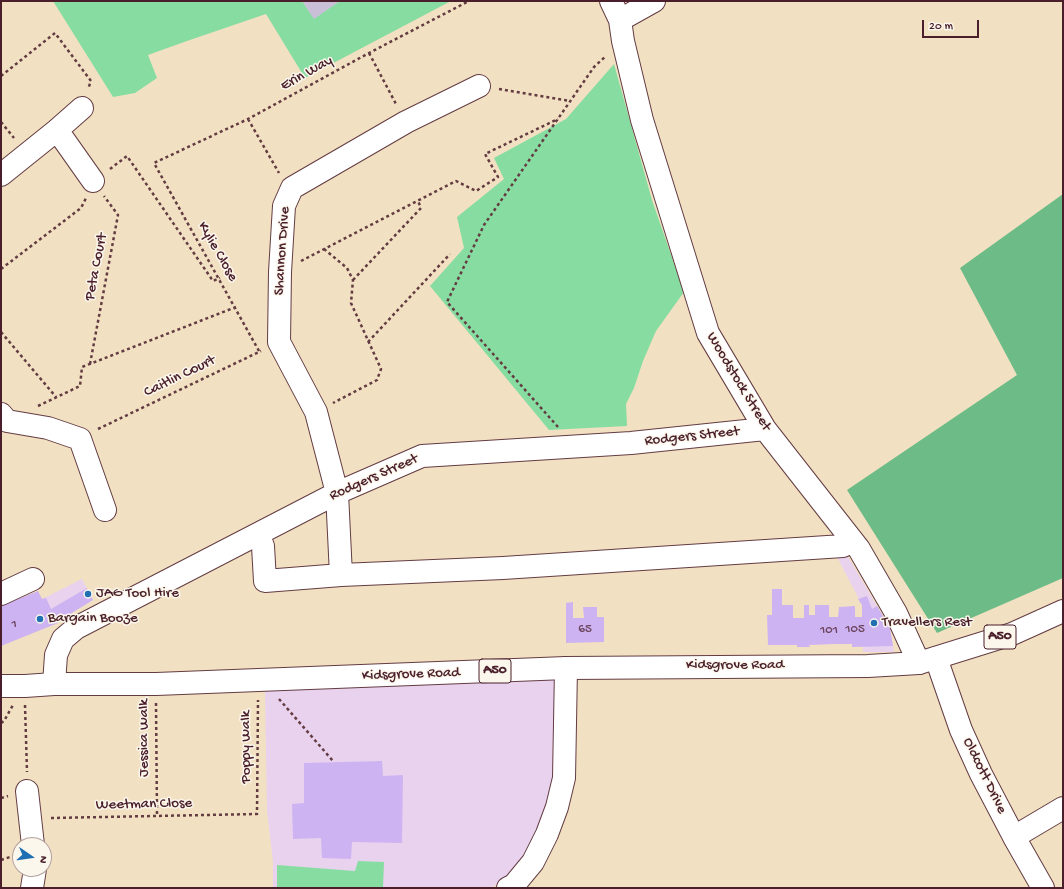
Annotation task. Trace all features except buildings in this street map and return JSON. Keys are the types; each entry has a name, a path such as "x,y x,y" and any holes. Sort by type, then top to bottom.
{"street":[{"path":"618,21 654,1"},
{"name":"Woodstock Street","path":"618,21 642,120 708,333 765,429 859,549 896,613 928,660"},
{"name":"Shannon Drive","path":"341,575 337,493 316,412 279,342 280,272 284,206 292,188 406,122 479,86"},
{"path":"1,175 82,108"},
{"path":"57,130 93,181"},
{"path":"1,414 7,421 86,435 94,480 105,510"},
{"name":"Rodgers Street","path":"54,684 56,654 63,639 76,628 337,493 422,456 631,443 765,429"},
{"path":"258,534 263,546 265,581 341,575 503,568 843,546 852,541"},
{"path":"1,594 33,579"},
{"name":"A50","path":"928,660 1012,634 1063,611"},
{"name":"Kidsgrove Road","path":"54,684 156,684 261,681 566,668 868,666 928,660"},
{"name":"Oldcott Drive","path":"928,660 981,774 1014,837 1044,888"},
{"path":"508,888 514,885 533,862 547,834 557,807 564,778 566,668"},
{"name":"A50","path":"1,686 54,684"},
{"path":"27,791 32,837"},
{"path":"1014,837 1063,808"},
{"path":"32,888 34,877"}],"path":[{"name":"Erin Way","path":"154,163 248,119 469,1"},
{"path":"576,447 447,302 484,225 594,68 618,21"},
{"path":"1,76 55,33 91,81 82,108"},
{"path":"370,53 406,122"},
{"path":"479,86 570,101"},
{"path":"248,119 290,192"},
{"path":"280,272 456,181 476,190 498,177 485,154 559,119"},
{"path":"1,269 81,208 93,181 127,156 213,281 220,278"},
{"name":"Kylie Close","path":"154,163 260,351"},
{"name":"Peta Court","path":"56,397 80,386 82,367 89,364 118,216 93,181"},
{"path":"353,280 421,208 418,201"},
{"path":"316,412 377,380 381,369 351,303 353,280 347,268 324,249"},
{"path":"368,342 450,254"},
{"path":"89,364 236,307"},
{"path":"1,332 56,397 35,407"},
{"name":"Caitlin Court","path":"86,435 279,342"},
{"path":"261,681 333,761"},
{"name":"Poppy Walk","path":"258,814 261,681"},
{"name":"Jessica Walk","path":"156,684 157,815"},
{"path":"25,686 27,791"},
{"name":"Weetman Close","path":"30,819 157,815 258,814"},
{"path":"1,860 12,856"}],"shaded area":[{"path":"302,1 340,1 314,20"},
{"path":"836,555 847,555 890,628 894,652 863,652 862,605"},
{"path":"82,579 93,600 57,622 42,599"},
{"path":"557,676 556,781 533,843 517,868 500,883 490,888 273,888 273,862 267,811 265,692 281,688"}],"green space":[{"path":"53,1 302,1 314,19 340,1 451,1 305,78 266,14 148,55 157,78 135,93 113,97"},
{"path":"614,64 652,200 684,292 656,331 643,361 634,388 626,404 627,426 549,430 430,286 464,248 457,217 504,179 494,158 566,119"},
{"path":"1063,194 1063,578 937,633 847,490 1017,375 960,268"},
{"path":"358,861 384,862 383,888 277,888 277,865 355,871"}],"place":[{"name":"JAG Tool Hire","path":"88,594"},
{"name":"Bargain Booze","path":"40,619"},
{"name":"Travellers Rest","path":"874,623"}]}
